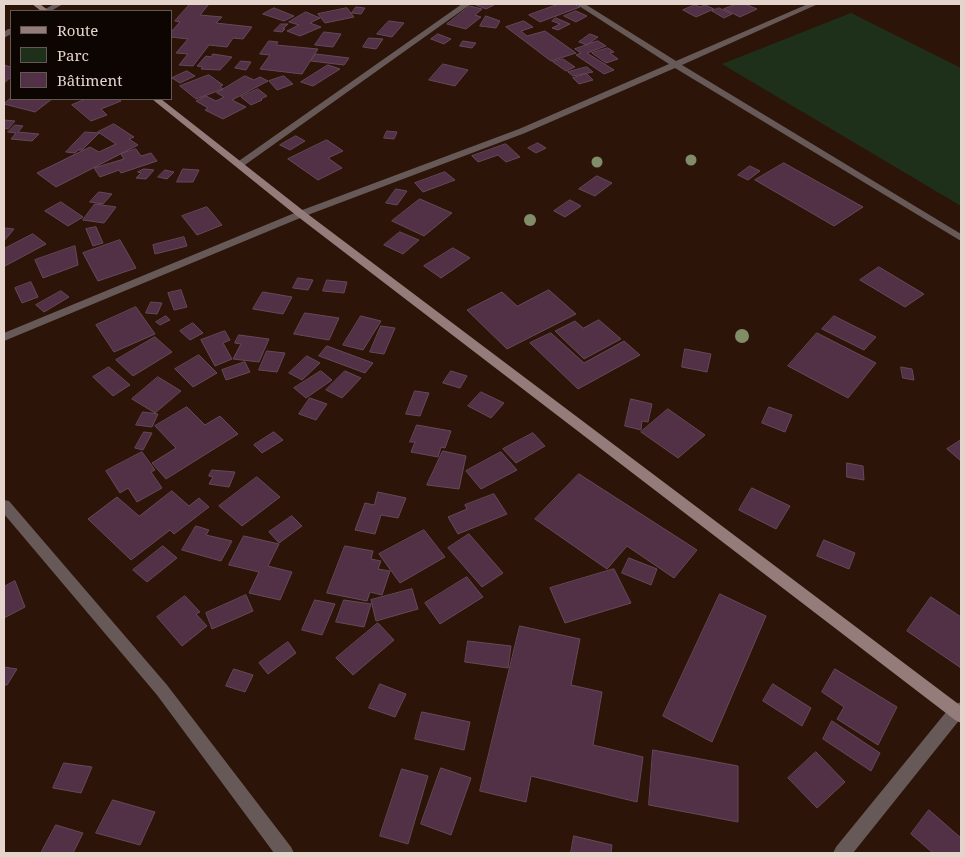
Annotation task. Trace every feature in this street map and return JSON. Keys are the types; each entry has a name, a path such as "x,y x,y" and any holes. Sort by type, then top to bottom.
{"main road":[{"path":"157,100 301,214 960,712"}],"street":[{"path":"48,10 59,4"},
{"path":"239,165 467,4"},
{"path":"580,4 961,238"},
{"path":"4,337 301,214 522,131 814,4"},
{"path":"4,506 162,690 285,853"},
{"path":"842,853 960,712"}],"green space":[{"path":"851,13 961,68 961,206 722,64"}],"building":[{"path":"190,4 209,4 200,15 222,17 216,23 252,27 243,39 233,38 227,47 209,45 193,66 179,65 188,54 176,53 188,39 172,37 172,31 180,22 175,21"},
{"path":"559,4 574,4 580,7 540,22 529,15"},
{"path":"737,4 745,4 757,9 740,17 724,9"},
{"path":"476,5 494,5 486,9"},
{"path":"695,5 700,7 705,5 714,9 696,17 683,10"},
{"path":"470,6 482,9 475,15 481,17 466,29 447,24"},
{"path":"356,7 365,8 361,14 352,13"},
{"path":"274,8 294,16 284,21 263,14"},
{"path":"347,8 354,17 325,23 318,14"},
{"path":"719,8 732,14 724,18 712,11"},
{"path":"576,11 587,16 576,22 564,16"},
{"path":"306,12 320,18 310,23 321,27 300,36 287,31 299,25 289,22"},
{"path":"486,16 500,21 496,28 480,26"},
{"path":"556,18 570,24 558,30 552,28 560,24 552,21"},
{"path":"389,21 404,23 392,37 377,34"},
{"path":"524,21 533,27 521,31 527,36 545,31 576,53 551,61 506,27"},
{"path":"281,24 288,24 282,32 274,31"},
{"path":"324,32 341,34 333,47 315,45"},
{"path":"438,34 451,39 444,44 431,39"},
{"path":"590,34 598,37 587,45 579,42"},
{"path":"369,38 383,39 376,49 363,47"},
{"path":"269,41 278,42 276,45 318,49 302,74 260,69 270,55 260,54"},
{"path":"463,41 476,43 472,48 460,46"},
{"path":"598,41 606,46 587,53 614,70 604,74 576,55 581,53 575,49"},
{"path":"608,48 614,52 610,53 618,59 606,63 592,53"},
{"path":"213,54 232,57 220,70 201,69 203,67 197,66 206,56 211,57"},
{"path":"316,54 349,58 344,65 311,61"},
{"path":"563,59 575,67 566,71 553,62"},
{"path":"241,61 251,62 246,70 235,68"},
{"path":"443,64 468,70 455,86 429,80"},
{"path":"4,65 10,67 10,78 4,83"},
{"path":"328,65 340,69 313,86 301,82"},
{"path":"587,67 593,72 573,76 568,72"},
{"path":"187,71 195,76 180,83 172,78"},
{"path":"587,74 593,80 579,84 573,78"},
{"path":"209,75 223,85 220,86 223,89 196,99 180,86"},
{"path":"245,76 254,80 260,77 268,81 232,100 246,107 223,119 205,110 208,108 196,101 206,96 216,101 224,97 217,93"},
{"path":"284,76 293,84 277,90 269,81"},
{"path":"258,89 267,96 262,100 251,105 241,97"},
{"path":"10,99 51,100 35,112 4,104"},
{"path":"84,100 121,101 101,109 107,115 91,121 72,105"},
{"path":"4,120 15,121 8,129 4,128"},
{"path":"114,124 134,137 129,139 138,145 56,187 37,173 90,147 99,152 116,144 98,132"},
{"path":"15,125 23,126 18,132 39,134 32,141 11,139 16,133 8,132"},
{"path":"387,131 397,132 394,139 384,138"},
{"path":"85,132 99,133 82,150 78,150 75,153 66,152"},
{"path":"296,136 305,141 290,150 280,145"},
{"path":"327,140 343,151 328,158 342,168 318,180 288,159"},
{"path":"538,143 546,148 536,153 528,148"},
{"path":"506,144 520,157 506,162 498,155 478,162 472,156"},
{"path":"136,149 141,156 151,153 157,161 121,173 119,170 100,177 94,168 124,159 121,154"},
{"path":"784,163 863,207 834,226 755,180"},
{"path":"750,166 760,171 748,180 738,175"},
{"path":"144,169 154,170 146,179 136,178 141,173 138,172"},
{"path":"183,169 199,170 193,182 177,182"},
{"path":"165,170 174,172 167,179 158,177"},
{"path":"445,172 455,180 423,192 415,183"},
{"path":"597,176 612,183 595,196 579,189"},
{"path":"396,189 407,191 397,205 386,203"},
{"path":"99,192 112,194 103,204 90,202"},
{"path":"420,199 452,213 424,236 392,221"},
{"path":"570,200 581,206 565,217 554,211"},
{"path":"61,202 83,217 68,226 45,211"},
{"path":"95,204 116,207 104,223 83,220"},
{"path":"207,207 222,225 197,235 182,216"},
{"path":"96,227 103,243 93,246 86,229"},
{"path":"4,228 14,229 4,241"},
{"path":"400,232 419,240 403,254 384,245"},
{"path":"33,234 46,244 5,266 4,249"},
{"path":"184,237 187,246 155,254 153,245"},
{"path":"120,240 136,268 98,281 83,253"},
{"path":"75,246 78,265 43,278 35,260"},
{"path":"453,248 470,258 441,278 424,266"},
{"path":"879,267 924,294 905,307 860,280"},
{"path":"298,278 313,280 308,290 293,288"},
{"path":"327,280 347,282 344,293 323,291"},
{"path":"31,282 38,297 22,303 15,288"},
{"path":"181,290 187,307 174,310 168,293"},
{"path":"549,290 576,314 507,349 467,310 502,292 517,306"},
{"path":"61,291 69,297 44,312 36,305"},
{"path":"263,292 292,297 283,314 253,309"},
{"path":"151,302 162,303 157,314 146,313"},
{"path":"136,307 155,334 114,352 96,325"},
{"path":"305,313 339,318 329,340 294,334"},
{"path":"166,316 170,320 160,325 156,322"},
{"path":"361,316 381,321 363,350 343,345"},
{"path":"834,316 876,337 864,350 822,329"},
{"path":"599,320 621,339 584,359 555,331 575,321 583,328"},
{"path":"193,323 203,333 190,340 180,331"},
{"path":"381,326 395,328 384,354 370,352"},
{"path":"225,331 230,340 223,343 232,359 215,366 201,340"},
{"path":"551,333 584,363 624,341 640,355 578,389 530,343"},
{"path":"817,333 876,363 848,398 788,366"},
{"path":"239,335 269,339 259,362 233,359 241,344 235,343"},
{"path":"155,337 172,352 133,376 116,360"},
{"path":"327,346 373,363 365,373 319,356"},
{"path":"685,349 711,354 707,372 682,367"},
{"path":"267,351 285,353 277,372 259,370"},
{"path":"199,355 217,373 193,387 175,369"},
{"path":"307,356 320,363 302,380 289,373"},
{"path":"245,362 250,372 226,380 222,370"},
{"path":"109,367 130,385 113,396 93,377"},
{"path":"901,367 912,369 914,380 903,378"},
{"path":"321,371 332,380 306,398 294,388"},
{"path":"345,371 361,378 342,398 326,390"},
{"path":"451,371 467,376 460,388 443,383"},
{"path":"158,377 181,391 155,413 132,399"},
{"path":"415,391 429,393 420,416 406,414"},
{"path":"481,392 504,403 491,418 468,406"},
{"path":"310,398 327,404 316,420 299,414"},
{"path":"631,399 652,404 648,422 642,421 641,430 625,426"},
{"path":"187,407 205,425 220,416 238,434 166,479 152,463 176,448 155,426"},
{"path":"769,407 792,415 785,432 762,423"},
{"path":"668,409 705,435 678,458 641,432"},
{"path":"143,412 158,414 152,427 136,425"},
{"path":"417,425 451,431 445,448 441,447 438,457 411,452 415,442 410,442"},
{"path":"144,432 152,433 143,450 135,448"},
{"path":"274,432 283,440 262,453 254,445"},
{"path":"533,433 545,446 516,463 503,449"},
{"path":"961,440 961,461 947,449"},
{"path":"443,451 466,456 459,489 427,485"},
{"path":"142,452 155,470 151,472 162,488 137,502 128,488 120,493 106,471"},
{"path":"501,452 517,470 481,489 466,471"},
{"path":"847,463 863,466 864,480 847,477"},
{"path":"212,470 235,472 229,487 209,484 213,477 209,476"},
{"path":"579,474 697,550 674,578 627,546 607,569 535,519"},
{"path":"257,477 280,497 242,526 219,506"},
{"path":"752,488 790,506 776,529 739,510"},
{"path":"172,491 189,506 199,498 209,507 174,534 170,530 131,560 88,519 117,497 139,516"},
{"path":"378,492 406,498 398,518 381,515 375,534 355,530 365,503 374,505"},
{"path":"494,494 507,514 458,534 448,517 467,509 465,505"},
{"path":"292,516 302,526 279,543 269,532"},
{"path":"196,526 209,530 206,535 232,541 221,561 182,550"},
{"path":"424,530 445,557 400,583 379,554"},
{"path":"469,534 503,573 482,587 448,548"},
{"path":"244,536 279,544 268,566 292,572 280,600 249,593 259,572 229,565"},
{"path":"824,540 855,553 849,569 817,556"},
{"path":"163,546 177,558 147,582 133,570"},
{"path":"345,546 373,551 371,559 381,561 378,569 390,571 382,595 370,592 367,601 327,593"},
{"path":"629,558 657,569 651,585 622,573"},
{"path":"614,569 631,603 565,623 550,588"},
{"path":"467,577 483,597 440,624 425,603"},
{"path":"15,581 25,607 4,618 4,587"},
{"path":"412,589 418,609 376,621 371,600"},
{"path":"720,594 766,616 712,742 663,716"},
{"path":"246,595 253,611 212,629 206,613"},
{"path":"185,596 200,612 196,614 207,626 182,646 157,617"},
{"path":"931,597 961,617 961,668 907,631"},
{"path":"315,600 335,604 322,635 302,630"},
{"path":"344,600 371,604 364,627 336,622"},
{"path":"378,623 394,640 353,675 336,658"},
{"path":"520,626 580,639 571,685 602,692 593,745 643,757 637,802 531,776 526,802 480,791"},
{"path":"468,641 511,646 508,668 465,662"},
{"path":"288,642 296,653 268,674 259,663"},
{"path":"4,667 17,669 7,685 4,685"},
{"path":"234,669 253,675 245,692 226,686"},
{"path":"835,669 897,707 878,745 837,719 844,707 822,692"},
{"path":"380,684 406,694 395,717 369,708"},
{"path":"773,684 811,708 802,726 763,701"},
{"path":"422,712 470,722 464,750 415,739"},
{"path":"832,721 880,753 871,771 823,739"},
{"path":"653,750 738,766 738,822 649,805"},
{"path":"816,752 845,782 817,808 788,778"},
{"path":"64,763 92,767 81,793 53,788"},
{"path":"441,768 471,778 451,835 421,824"},
{"path":"402,769 428,776 408,844 380,836"},
{"path":"113,800 155,812 140,845 96,833"},
{"path":"929,810 961,838 961,853 933,853 911,834"},
{"path":"56,825 83,833 73,853 41,853"},
{"path":"574,836 612,845 611,853 571,853"}]}
